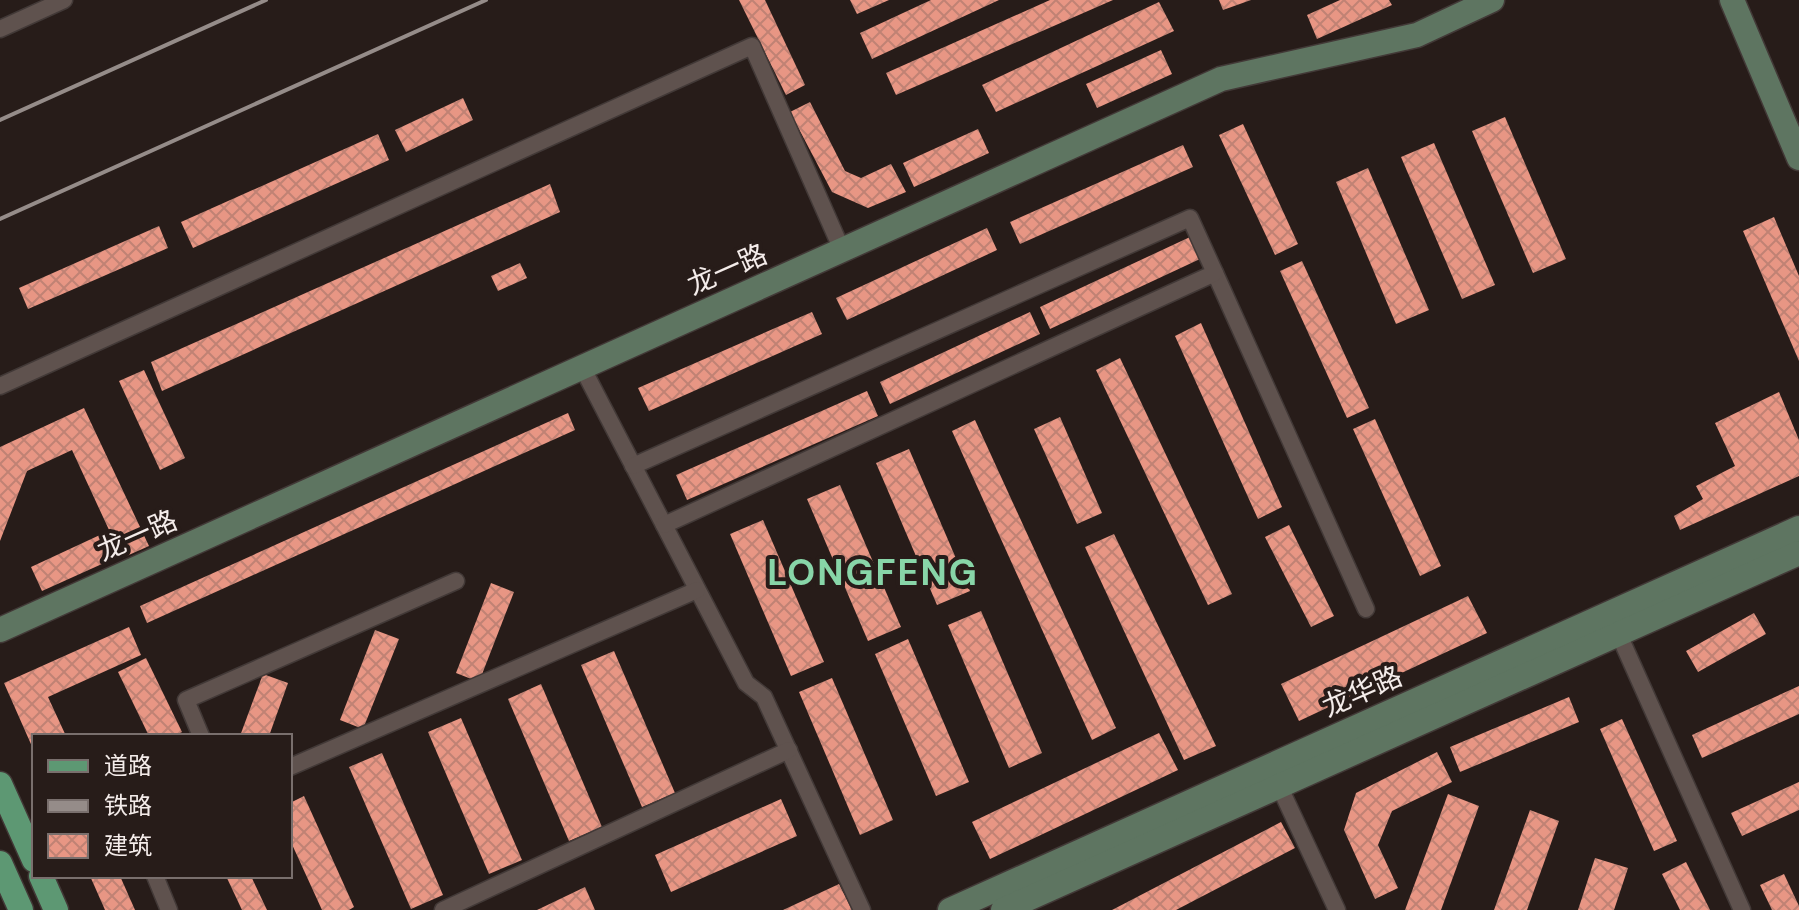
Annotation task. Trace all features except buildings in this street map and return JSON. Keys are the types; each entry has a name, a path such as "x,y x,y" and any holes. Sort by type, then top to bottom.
{"main road":[{"path":"0,784 32,856"},
{"path":"0,863 21,910"},
{"path":"42,878 56,910"}],"street":[{"path":"0,29 64,0"},
{"name":"龙一路","path":"0,630 1221,79 1417,35 1492,0"},
{"path":"1732,0 1799,158"},
{"path":"0,386 752,46 842,250"},
{"path":"633,466 1190,218 1366,609"},
{"path":"664,525 1215,273"},
{"path":"582,367 746,683 764,697 862,910"},
{"name":"龙华路","path":"950,910 1275,776 1614,623 1799,528"},
{"path":"1742,910 1614,623 1799,553"},
{"path":"200,734 186,700 456,581"},
{"path":"292,766 697,590"},
{"path":"443,910 789,750"},
{"path":"1003,910 1275,776 1337,910"},
{"path":"156,878 169,910"}],"railway":[{"path":"0,120 266,0"},
{"path":"0,219 486,0"}],"district":[{"name":"LONGFENG","path":"873,572"}]}
